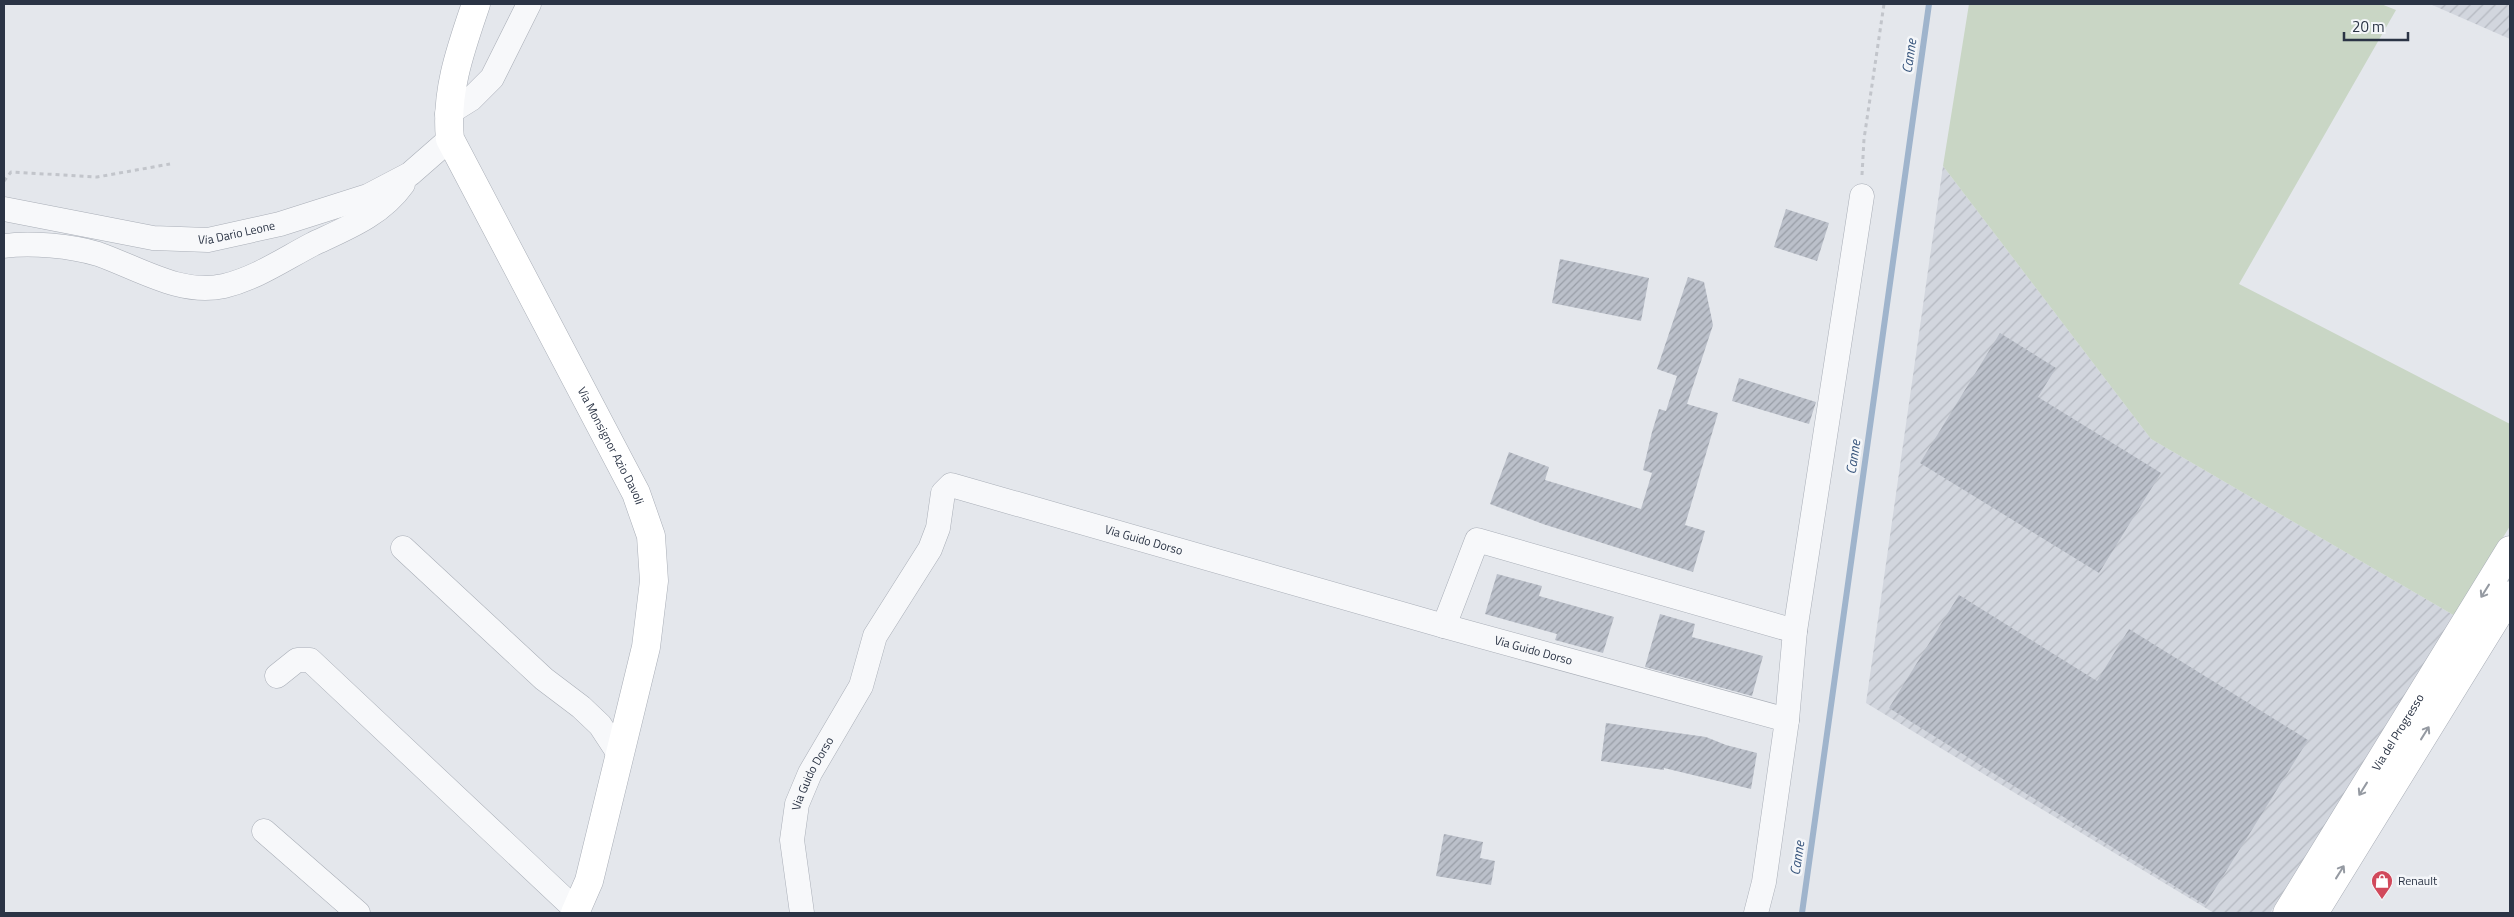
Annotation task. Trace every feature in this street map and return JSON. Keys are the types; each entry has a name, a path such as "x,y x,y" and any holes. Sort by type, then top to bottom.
{"street":[{"path":"449,127 456,66 476,4"},
{"name":"Via Dario Leone","path":"4,209 153,238 208,240 280,224 359,199 410,174 470,99 492,78 529,4"},
{"name":"Via Monsignor Azio Davoli","path":"449,127 636,492 651,536 654,581 646,647 589,881 576,912"},
{"path":"4,246 17,244 95,254 190,288 223,286 256,276 289,256 374,214 393,198 410,174"},
{"path":"1756,913 1764,882 1787,720 1795,631 1862,196"},
{"name":"Via Guido Dorso","path":"802,913 792,840 797,804 810,773 861,686 875,636 930,549 938,528 943,494 951,485 1444,626 1787,720"},
{"path":"1444,626 1477,540 1795,631"},
{"path":"403,548 544,679 581,707 600,725 620,754"},
{"name":"Via del Progresso","path":"2287,913 2510,550"},
{"name":"Via del Progresso","path":"2314,913 2510,595"},
{"path":"277,676 297,660 310,660 576,912"},
{"path":"264,831 358,913"}],"path":[{"path":"1862,196 1864,139 1884,4"},
{"path":"4,181 11,172 97,177 170,164"}],"shaded area":[{"path":"2430,4 2510,4 2510,39"},
{"path":"1943,166 2151,439 2455,616 2270,913 2214,913 1866,703"}],"green space":[{"path":"1969,4 2381,4 2396,10 2239,284 2510,424 2510,526 2455,616 2151,439 1943,166"}],"building":[{"path":"1786,209 1829,223 1817,261 1774,247"},
{"path":"1560,259 1649,278 1641,321 1552,303"},
{"path":"1688,277 1704,282 1713,325 1687,404 1718,413 1685,525 1705,531 1693,572 1543,524 1490,504 1509,452 1549,467 1545,480 1641,509 1652,473 1643,470 1652,432 1659,409 1666,411 1677,376 1657,369"},
{"path":"2000,333 2056,368 2038,397 2161,473 2099,573 1920,463"},
{"path":"1739,378 1816,402 1809,424 1732,401"},
{"path":"1497,574 1542,586 1539,596 1614,617 1603,653 1555,640 1557,634 1485,614"},
{"path":"1959,595 2097,681 2129,629 2308,740 2205,905 1889,708"},
{"path":"1660,614 1695,624 1692,637 1763,656 1752,696 1645,667"},
{"path":"1606,723 1706,737 1726,745 1757,753 1751,789 1664,768 1664,770 1601,761"},
{"path":"1444,834 1483,842 1480,858 1495,861 1491,885 1436,876"}],"waterway":[{"name":"Canne","path":"1802,913 1929,4"}],"place":[{"name":"Renault","path":"2382,900"}]}
